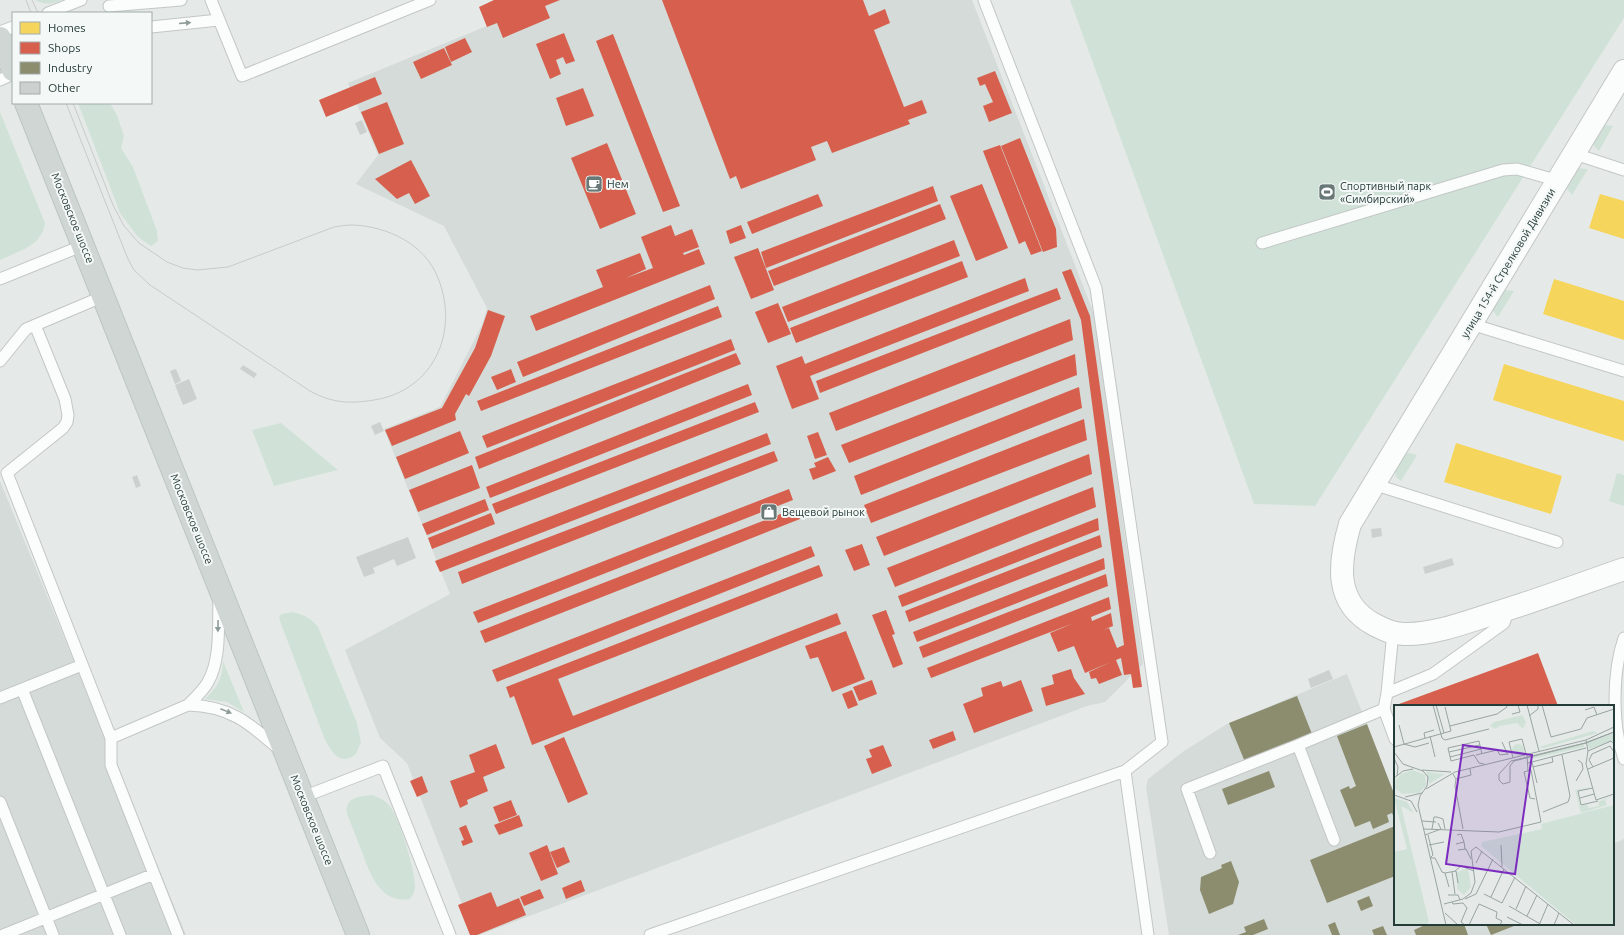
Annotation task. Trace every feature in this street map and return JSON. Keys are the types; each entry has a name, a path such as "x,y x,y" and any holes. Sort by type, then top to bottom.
{"main road":[{"name":"Московское шоссе","path":"26,104 84,244 358,935"}],"street":[{"name":"улица 154-й Стрелковой Дивизии","path":"1624,71 1559,181 1350,524 1345,542 1341,568 1344,590 1354,607 1366,620 1388,631 1405,635 1421,634 1462,624 1624,569"}],"lane":[{"path":"51,12 81,0"},
{"path":"109,6 181,0"},
{"path":"211,0 242,76 430,0"},
{"path":"650,935 1125,771 1162,742 1096,288 984,0"},
{"path":"152,26 219,20"},
{"path":"0,32 12,27"},
{"path":"0,80 9,58"},
{"path":"1575,154 1624,170"},
{"path":"1262,243 1503,170 1517,169 1559,181"},
{"path":"0,280 84,244"},
{"path":"0,361 26,329 104,296"},
{"path":"1471,324 1624,371"},
{"path":"35,325 65,399 68,415 67,422 62,428 7,473 111,738 111,765 178,935"},
{"path":"1374,484 1557,542"},
{"path":"111,738 188,705 198,696 208,683 215,665 218,636 219,587"},
{"path":"1387,692 1433,674 1504,623 1509,609"},
{"path":"1393,632 1384,709 1394,736"},
{"path":"1624,638 1621,648 1615,695 1617,733 1624,760"},
{"path":"0,698 82,665"},
{"path":"22,690 120,935"},
{"path":"188,705 220,708 234,714 262,734 286,756"},
{"path":"1210,852 1188,789 1384,709"},
{"path":"1298,745 1334,840"},
{"path":"303,797 382,766 450,935"},
{"path":"1125,771 1148,935"},
{"path":"0,802 53,935"},
{"path":"4,935 154,874"}],"shaded area":[{"name":"Вещевой рынок","path":"550,0 972,0 1094,314 1143,664 1105,702 1087,706 479,935 474,935 407,763 380,738 345,650 450,594 384,429 440,407 482,325 487,308 444,226 356,184 378,155 348,83"},
{"path":"0,481 186,935 0,935"},
{"path":"1347,674 1394,793 1394,925 1614,925 1614,844 1624,839 1624,935 1169,935 1146,787 1148,779 1184,751 1227,724"}],"green space":[{"path":"35,0 62,0 42,3"},
{"name":"Спортивный парк «Симбирский»","path":"1070,0 1624,0 1624,18 1315,506 1254,504"},
{"path":"78,104 111,104 117,115 124,136 121,148 133,167 157,231 158,241 151,246 138,237 120,213"},
{"path":"0,112 45,223 43,231 39,237 28,247 0,260"},
{"path":"1602,125 1613,126 1599,151 1593,143"},
{"path":"1575,168 1588,169 1572,195 1566,188"},
{"path":"1504,290 1514,291 1498,317 1492,310"},
{"path":"281,423 338,470 274,486 252,430"},
{"path":"1409,453 1417,455 1401,481 1396,477 1394,469 1404,454"},
{"path":"1617,473 1624,475 1624,506 1609,501"},
{"path":"293,612 307,617 318,627 357,723 361,742 356,754 346,759 341,759 334,754 325,740 280,621 279,616"},
{"path":"223,661 244,712 227,702 205,699 213,690 220,678"},
{"path":"373,795 384,800 389,805 402,832 415,880 415,890 410,899 391,897 378,886 369,869 347,814 348,804 354,798"}],"building: Homes":[{"path":"1600,194 1624,201 1624,239 1589,228"},
{"path":"1554,279 1624,301 1624,340 1543,314"},
{"path":"1504,364 1624,401 1624,441 1493,400"},
{"path":"1456,443 1562,476 1551,514 1444,482"}],"building: Shops":[{"path":"494,0 560,0 545,6 550,18 503,38 497,23 487,27 479,7"},
{"path":"662,0 863,0 869,16 885,9 890,23 874,30 904,107 922,100 927,113 908,120 910,124 832,153 827,141 811,147 816,160 741,189 736,176 730,179"},
{"path":"564,33 575,61 566,64 563,57 556,60 561,74 550,79 536,44"},
{"path":"613,34 680,206 663,212 596,41"},
{"path":"465,38 472,52 451,62 445,47"},
{"path":"444,48 452,65 421,79 413,62"},
{"path":"995,71 1012,113 989,122 983,106 993,102 985,84 980,86 977,78"},
{"path":"375,77 382,94 326,117 319,100"},
{"path":"583,88 594,116 566,126 556,98"},
{"path":"387,102 404,144 379,154 361,112"},
{"path":"1020,138 1056,229 1057,247 1043,252 1001,146"},
{"path":"607,143 636,214 600,229 571,158"},
{"path":"1000,145 1042,251 1031,255 1025,241 1019,244 983,151"},
{"path":"411,160 430,196 415,204 409,193 397,199 375,179"},
{"path":"982,184 1008,248 976,261 950,196"},
{"path":"933,186 938,201 766,268 761,252"},
{"path":"818,194 823,206 752,234 747,222"},
{"path":"940,204 946,219 774,286 768,271"},
{"path":"671,225 675,236 692,229 699,247 683,253 684,255 699,249 705,264 536,331 530,316 603,287 596,270 640,253 646,269 626,278 653,268 641,237"},
{"path":"741,225 746,238 730,244 726,231"},
{"path":"954,240 960,256 788,322 782,307"},
{"path":"758,248 774,290 751,299 734,257"},
{"path":"962,261 968,277 796,343 790,328"},
{"path":"1071,269 1090,316 1142,687 1133,688 1131,674 1124,675 1121,658 1116,660 1122,675 1099,684 1096,678 1091,679 1089,672 1111,662 1085,673 1074,646 1058,652 1050,633 1074,623 931,678 927,668 1109,597 1111,609 1091,617 1092,621 1111,613 1113,626 1103,630 1109,628 1117,648 1124,645 1081,320 1062,272"},
{"path":"1025,278 1029,291 810,376 819,399 792,409 776,366 802,356 805,364"},
{"path":"710,285 715,299 523,377 517,362"},
{"path":"1057,288 1061,299 820,393 816,381"},
{"path":"778,303 791,334 768,343 755,312"},
{"path":"718,306 722,317 481,411 477,401"},
{"path":"488,310 505,316 491,356 469,396 466,394 455,414 456,420 392,446 385,430 442,408 475,348"},
{"path":"1070,319 1073,340 836,431 829,413"},
{"path":"731,339 735,350 487,448 482,436"},
{"path":"736,353 741,364 479,469 475,457"},
{"path":"1075,354 1077,375 849,463 841,445"},
{"path":"511,369 516,382 497,390 491,377"},
{"path":"748,384 752,395 490,498 486,487"},
{"path":"1079,387 1082,408 861,495 854,476"},
{"path":"755,402 759,412 496,514 492,504"},
{"path":"1084,419 1087,440 871,523 864,505"},
{"path":"460,431 469,453 405,479 396,457"},
{"path":"818,432 827,455 815,459 807,436"},
{"path":"767,433 771,444 440,572 435,561"},
{"path":"774,451 778,461 462,584 458,572"},
{"path":"1089,454 1092,474 884,556 876,537"},
{"path":"828,457 836,471 813,480 809,469 816,467 814,463"},
{"path":"472,465 480,488 418,512 409,490"},
{"path":"1093,487 1096,507 895,587 887,568"},
{"path":"789,489 793,500 478,623 473,612"},
{"path":"485,499 489,510 427,535 422,524"},
{"path":"796,508 800,519 485,643 480,631"},
{"path":"491,513 495,524 432,549 428,538"},
{"path":"1098,518 1099,530 902,607 898,596"},
{"path":"1100,535 1102,547 909,622 905,611"},
{"path":"862,544 870,565 854,571 845,550"},
{"path":"811,546 815,556 497,682 492,670"},
{"path":"1104,558 1105,569 917,642 913,632"},
{"path":"819,565 823,576 558,679 573,716 837,613 841,624 532,745 514,696 510,698 506,687"},
{"path":"1106,574 1108,586 923,658 919,647"},
{"path":"886,610 895,634 892,635 903,664 893,668 872,615"},
{"path":"846,631 865,679 832,692 818,657 810,659 805,646"},
{"path":"1538,653 1558,705 1400,705"},
{"path":"1071,669 1074,678 1085,694 1046,706 1041,688 1054,684 1052,675"},
{"path":"872,680 877,694 859,701 853,687"},
{"path":"1021,680 1033,711 974,733 963,704 983,696 981,688 1001,681 1003,687"},
{"path":"852,690 858,705 848,709 842,694"},
{"path":"953,731 956,740 933,749 929,740"},
{"path":"564,737 588,794 568,803 544,746"},
{"path":"496,744 505,768 483,777 488,791 467,800 468,804 460,808 450,781 475,772 469,755"},
{"path":"883,745 892,766 872,774 866,759 872,757 869,750"},
{"path":"422,776 428,792 417,797 410,781"},
{"path":"511,800 517,815 499,822 493,807"},
{"path":"519,815 523,826 499,835 494,825"},
{"path":"466,825 473,842 463,846 461,841 464,840 459,828"},
{"path":"547,845 558,874 541,881 529,853"},
{"path":"564,847 570,862 557,868 550,852"},
{"path":"581,880 585,891 566,899 562,888"},
{"path":"540,889 544,898 524,906 520,897"},
{"path":"491,892 497,907 519,898 526,915 477,935 470,935 458,905"}],"building: Industry":[{"path":"1297,696 1312,734 1245,762 1229,723"},
{"path":"1367,724 1394,793 1394,818 1392,813 1387,815 1389,822 1373,829 1370,821 1355,827 1340,790 1349,786 1350,789 1356,786 1337,736"},
{"path":"1269,771 1275,787 1228,805 1222,789"},
{"path":"1394,826 1394,876 1327,903 1310,860"},
{"path":"1231,861 1239,882 1233,904 1209,914 1200,890 1201,877 1222,868 1221,865"},
{"path":"1369,896 1373,906 1361,911 1357,901"},
{"path":"1264,919 1268,929 1253,935 1238,935 1246,932 1244,927"},
{"path":"1335,922 1340,935 1332,935 1328,925"},
{"path":"1425,925 1464,925 1468,935 1416,935 1414,930"},
{"path":"1486,925 1516,925 1491,935"},
{"path":"1383,926 1387,935 1374,935 1372,930"}],"building: Other":[{"path":"362,120 367,132 360,135 355,123"},
{"path":"243,365 257,374 254,378 240,369"},
{"path":"176,369 181,381 175,384 170,371"},
{"path":"189,379 197,399 183,405 175,385"},
{"path":"380,422 384,431 375,435 371,426"},
{"path":"137,475 141,486 136,488 132,477"},
{"path":"1381,528 1382,536 1372,538 1371,529"},
{"path":"408,537 416,558 397,566 394,559 373,568 375,573 364,577 356,557"},
{"path":"1452,558 1454,565 1425,574 1423,567"},
{"path":"1329,670 1333,679 1311,688 1308,679"}],"tram line":[{"path":"26,0 31,12"},
{"path":"32,0 38,12"},
{"path":"66,104 128,259 134,270 150,285 310,391 326,398 341,402 374,400 395,394 412,385 426,372 436,356 443,338 446,319 444,298 438,278 432,266 414,247 391,233 365,226 348,225 334,227 228,267 197,270 183,268 167,262 139,243 124,226 113,205 73,104"}],"place":[{"name":"Нем","path":"594,184"},
{"name":"Спортивный парк «Симбирский»","path":"1327,192"},
{"name":"Вещевой рынок","path":"769,512"}]}
